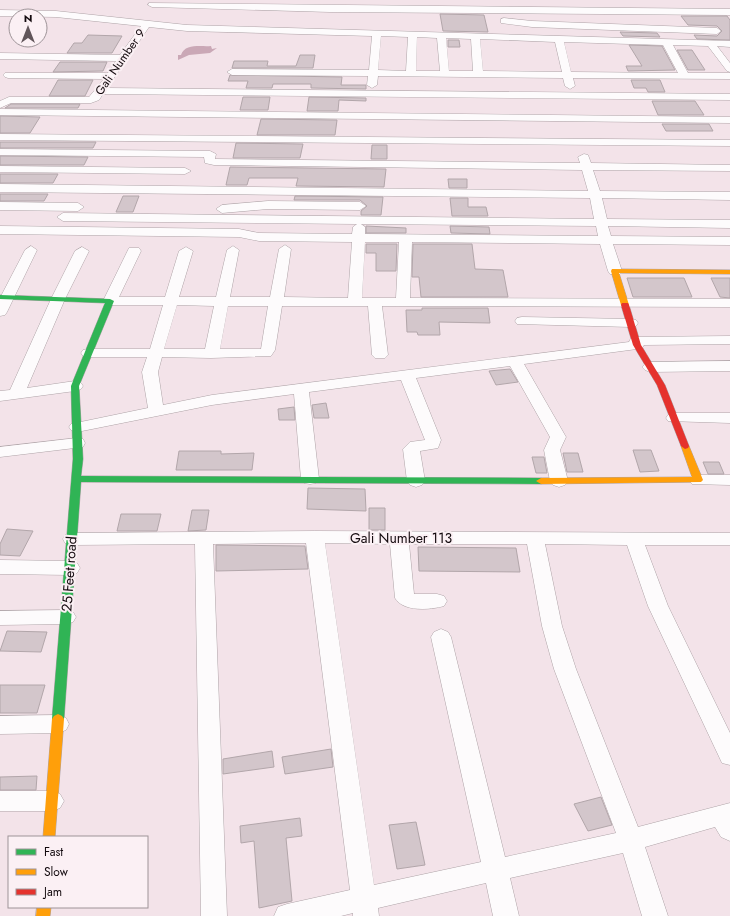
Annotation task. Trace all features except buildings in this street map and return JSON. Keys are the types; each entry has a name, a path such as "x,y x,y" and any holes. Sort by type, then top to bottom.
{"street":[{"path":"315,0 332,16 532,11 730,12"},
{"path":"529,0 532,11 534,39"},
{"path":"624,0 630,12"},
{"path":"652,0 659,12"},
{"path":"684,0 692,12"},
{"path":"150,26 152,2 332,16 429,19"},
{"path":"702,12 729,44"},
{"path":"0,13 56,14 150,26 330,34 729,44"},
{"path":"330,34 332,16"},
{"path":"493,21 523,22 532,24 717,31"},
{"name":"Gali Number 9","path":"0,105 9,100 86,101 95,98 124,58 150,26"},
{"path":"355,302 361,191 377,35"},
{"path":"411,74 413,36"},
{"path":"441,37 445,74"},
{"path":"475,38 478,74"},
{"path":"559,40 572,96 573,118 578,143 588,166 605,240 636,343 661,385 698,480"},
{"path":"667,42 685,76"},
{"path":"712,44 730,69"},
{"path":"0,56 124,58"},
{"path":"232,72 730,76"},
{"path":"8,75 111,76"},
{"path":"100,91 730,97"},
{"path":"0,112 578,143 730,143"},
{"path":"730,120 573,118 368,132 215,149 211,150 209,161 730,168"},
{"path":"0,137 368,132"},
{"path":"0,152 210,154"},
{"path":"0,169 185,171"},
{"path":"0,188 730,196"},
{"path":"0,206 237,209 268,205 360,206"},
{"path":"4,230 22,206"},
{"path":"63,217 730,224"},
{"path":"4,230 231,233 259,237 730,241"},
{"path":"403,303 406,239"},
{"path":"88,353 211,354 267,352 285,249"},
{"path":"0,312 4,297 31,250"},
{"path":"156,411 150,379 155,354 186,250"},
{"path":"211,354 233,250"},
{"path":"16,394 58,299 82,251"},
{"path":"0,396 75,386 110,301 134,251"},
{"path":"615,271 730,272"},
{"path":"4,297 110,301 222,302 730,303"},
{"path":"375,302 380,354"},
{"path":"522,321 631,324"},
{"path":"0,452 77,435 156,411 212,400 514,362 636,343 730,340"},
{"path":"514,362 558,437 557,442 552,447 552,450 559,481"},
{"path":"650,366 730,366"},
{"path":"406,376 433,442 432,444 416,446 411,449 416,481"},
{"name":"25 Feet road","path":"49,836 77,479 75,386"},
{"path":"301,389 310,479"},
{"path":"674,418 730,418"},
{"path":"77,479 310,479 416,481 730,480"},
{"path":"315,537 320,586 365,908"},
{"name":"Gali Number 113","path":"72,539 315,537 730,539"},
{"path":"204,538 214,916"},
{"path":"399,538 404,598 412,601 438,601"},
{"path":"535,539 552,626 565,669 631,840 655,916"},
{"path":"634,539 658,606 730,756"},
{"path":"0,566 70,568"},
{"path":"0,618 66,617"},
{"path":"441,637 506,916"},
{"path":"0,724 58,724"},
{"path":"0,801 52,801"},
{"path":"287,916 365,908 496,869 727,819"}],"shaded area":[{"path":"211,46 212,49 217,48 210,53 189,55 178,60 178,55 181,55 183,51 190,47"}],"traffic: fast":[{"path":"0,297 110,301 75,386 78,459 58,719"},
{"path":"77,479 541,481"}],"traffic: slow":[{"path":"625,305 615,271 730,272"},
{"path":"541,481 698,480 685,446"},
{"path":"49,836 58,719"},
{"path":"43,916 44,908"}],"traffic: jam":[{"path":"625,305 637,345 661,385 685,446"}]}
